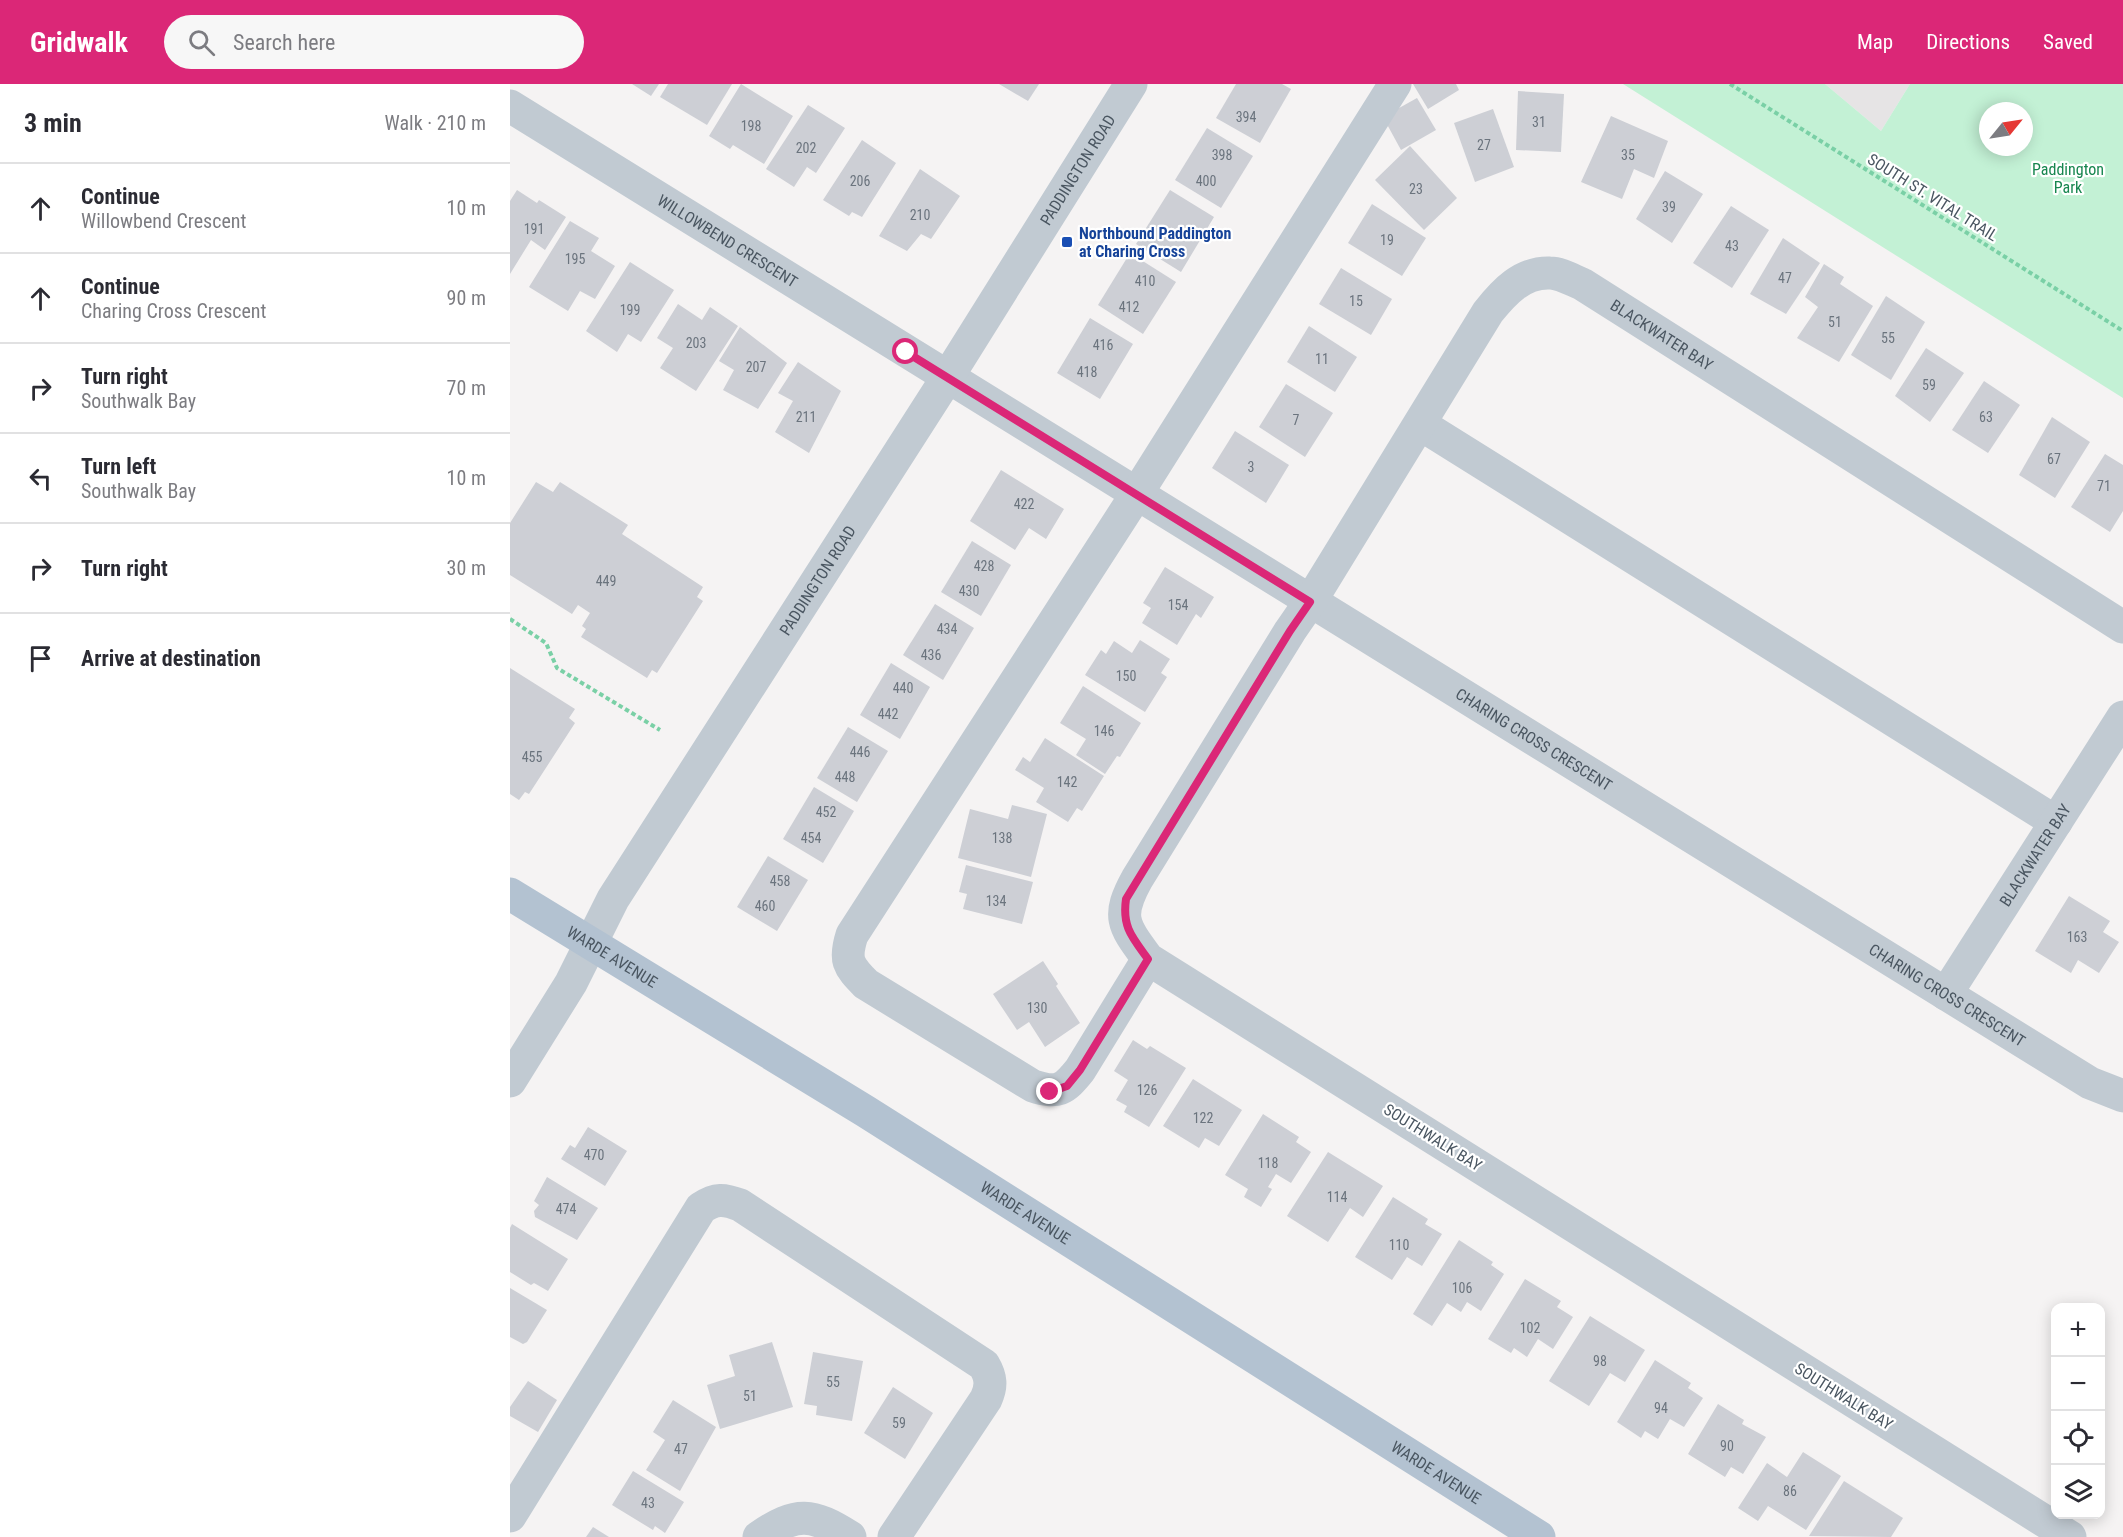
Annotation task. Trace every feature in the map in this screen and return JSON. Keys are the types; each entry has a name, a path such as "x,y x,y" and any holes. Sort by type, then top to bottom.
{"main road":[{"name":"WARDE AVENUE","path":"510,894 865,1111 1539,1537"}],"street":[{"name":"PADDINGTON ROAD","path":"510,1081 571,983 614,899 947,378 1131,84"},
{"path":"1148,959 1080,1070 1067,1086 1050,1092 1033,1086 867,984 851,969 847,951 852,935 1136,495 1395,84"},
{"name":"WILLOWBEND CRESCENT","path":"510,106 947,378"},
{"name":"BLACKWATER BAY","path":"1310,602 1488,312 1505,291 1526,276 1551,273 1582,284 2123,627"},
{"name":"CHARING CROSS CRESCENT","path":"947,378 2090,1083 2123,1096"},
{"path":"1420,424 2055,822"},
{"name":"SOUTHWALK BAY","path":"1310,602 1126,899 1124,915 1132,937 1148,959 2070,1537"},
{"name":"BLACKWATER BAY","path":"1946,994 2123,717"},
{"path":"510,1516 701,1208 710,1202 723,1199 740,1205 975,1358 990,1374 990,1389 986,1399 894,1537"},
{"path":"759,1537 786,1520 805,1516 834,1526 850,1537"}],"path":[{"name":"SOUTH ST. VITAL TRAIL","path":"1730,84 2123,331"},
{"path":"510,619 546,643 557,668 660,730"}],"shaded area":[{"path":"1825,84 1910,84 1881,131"}],"green space":[{"name":"Paddington Park","path":"1623,84 1825,84 1881,131 1910,84 2123,84 2123,398"}],"building":[{"path":"632,84 659,84 651,96"},
{"path":"668,84 732,84 707,125 660,97"},
{"path":"741,84 793,116 764,164 733,145 730,149 709,136"},
{"path":"999,84 1039,84 1028,101"},
{"path":"1236,84 1282,84 1291,89 1260,143 1216,118"},
{"path":"1413,84 1456,84 1459,90 1428,109"},
{"path":"1518,91 1564,94 1561,152 1516,150"},
{"path":"1417,98 1436,130 1401,150 1383,117"},
{"path":"808,105 845,128 816,173 807,167 794,187 766,169"},
{"path":"1493,109 1514,167 1475,182 1454,123"},
{"path":"1611,116 1668,141 1654,178 1634,169 1622,199 1581,182"},
{"path":"1207,128 1253,156 1221,208 1175,180"},
{"path":"862,140 896,163 862,217 852,212 849,216 823,200"},
{"path":"1410,146 1457,198 1424,230 1375,180"},
{"path":"920,169 960,196 931,239 921,234 907,251 879,236"},
{"path":"1665,171 1703,194 1672,243 1636,219"},
{"path":"517,190 537,203 539,200 566,217 545,250 531,240 510,274 510,201"},
{"path":"1170,190 1214,217 1181,272 1136,244"},
{"path":"1372,204 1426,238 1402,276 1348,243"},
{"path":"1731,206 1769,230 1732,288 1693,263"},
{"path":"570,221 599,238 591,251 615,266 595,299 580,291 568,311 529,287"},
{"path":"1783,238 1820,263 1786,314 1750,294"},
{"path":"1130,253 1176,282 1143,334 1098,305"},
{"path":"630,262 674,290 641,342 628,334 617,352 586,331"},
{"path":"1824,264 1844,277 1840,284 1873,306 1839,362 1797,338 1818,307 1805,297"},
{"path":"1341,268 1392,299 1371,335 1319,304"},
{"path":"1886,296 1925,322 1891,380 1851,355"},
{"path":"678,304 702,320 710,307 738,326 696,391 660,368 673,348 657,338"},
{"path":"1090,318 1133,344 1100,399 1057,373"},
{"path":"1309,326 1357,357 1335,392 1287,362"},
{"path":"740,327 787,363 758,409 723,390 734,370 719,361"},
{"path":"1926,348 1964,373 1930,422 1895,396"},
{"path":"798,362 841,391 809,453 775,432 793,401 778,393"},
{"path":"1984,381 2020,405 1988,453 1952,430"},
{"path":"1286,384 1333,413 1305,457 1259,427"},
{"path":"2052,417 2090,442 2055,498 2019,475"},
{"path":"1235,431 1289,465 1266,503 1212,468"},
{"path":"2105,454 2123,465 2123,511 2110,532 2071,507"},
{"path":"1001,470 1064,509 1046,539 1029,528 1015,550 970,521"},
{"path":"536,482 553,492 560,482 628,525 622,534 703,587 697,597 703,601 657,673 652,670 647,678 581,637 586,629 582,626 590,613 578,605 572,614 510,575 510,523"},
{"path":"972,541 1011,565 981,616 941,592"},
{"path":"1165,567 1214,597 1201,618 1196,614 1177,645 1142,623 1151,608 1143,603"},
{"path":"935,604 974,628 943,680 903,655"},
{"path":"1140,640 1170,659 1161,673 1167,677 1145,712 1085,675 1101,650 1106,654 1114,641 1132,653"},
{"path":"891,663 930,687 900,739 860,715"},
{"path":"510,668 575,709 569,718 575,723 529,794 525,792 519,800 510,794"},
{"path":"1083,686 1141,723 1120,757 1117,756 1105,774 1076,755 1086,739 1060,723"},
{"path":"848,727 888,751 857,802 817,778"},
{"path":"1045,738 1104,776 1082,811 1077,808 1068,822 1036,802 1044,788 1015,770 1023,757 1030,762"},
{"path":"814,787 854,811 823,863 783,839"},
{"path":"1012,805 1047,814 1031,877 958,858 970,809 1008,819"},
{"path":"768,856 808,880 777,931 737,907"},
{"path":"966,865 1033,882 1022,924 963,909 967,894 959,892"},
{"path":"2069,896 2110,921 2103,932 2119,942 2099,973 2078,960 2071,973 2035,951"},
{"path":"1043,961 1080,1023 1045,1047 1029,1022 1017,1030 993,994"},
{"path":"1133,1040 1147,1049 1150,1046 1186,1068 1149,1127 1124,1112 1127,1106 1116,1100 1128,1080 1114,1071"},
{"path":"1193,1079 1242,1110 1219,1146 1205,1138 1199,1148 1163,1126"},
{"path":"1263,1114 1299,1137 1296,1142 1311,1152 1291,1183 1276,1174 1268,1187 1272,1189 1261,1207 1244,1197 1248,1189 1225,1175"},
{"path":"588,1127 627,1151 605,1186 561,1159 570,1145 575,1148"},
{"path":"1328,1152 1383,1186 1363,1217 1350,1208 1328,1242 1287,1216"},
{"path":"547,1177 598,1208 577,1240 535,1217 534,1211 539,1205 534,1201"},
{"path":"1393,1197 1428,1219 1425,1224 1442,1234 1422,1266 1407,1257 1392,1280 1355,1257"},
{"path":"512,1224 568,1259 548,1291 534,1283 531,1285 510,1272 510,1228"},
{"path":"1459,1240 1493,1262 1491,1265 1504,1274 1481,1311 1467,1302 1461,1312 1447,1303 1432,1326 1413,1314"},
{"path":"1525,1279 1561,1301 1557,1307 1573,1317 1553,1349 1538,1339 1527,1357 1514,1348 1511,1353 1488,1339"},
{"path":"510,1288 547,1310 527,1342 523,1344 510,1337"},
{"path":"1590,1316 1645,1350 1625,1382 1610,1373 1589,1406 1549,1381"},
{"path":"772,1342 793,1407 720,1429 707,1385 735,1376 729,1355"},
{"path":"813,1352 863,1361 852,1421 816,1415 817,1406 804,1404"},
{"path":"1655,1360 1691,1383 1688,1388 1703,1398 1684,1427 1670,1419 1658,1439 1645,1431 1641,1438 1617,1422"},
{"path":"528,1381 557,1400 538,1432 510,1416 510,1407"},
{"path":"893,1387 933,1413 905,1459 864,1433"},
{"path":"673,1400 716,1427 680,1491 646,1470 665,1440 653,1432"},
{"path":"1718,1404 1744,1420 1742,1424 1766,1437 1743,1474 1731,1467 1725,1477 1688,1454"},
{"path":"1803,1452 1841,1476 1806,1530 1768,1506 1758,1521 1738,1508 1767,1463 1787,1477"},
{"path":"633,1471 684,1502 665,1533 655,1526 653,1530 612,1505"},
{"path":"1844,1481 1903,1518 1891,1537 1809,1536"},
{"path":"593,1527 609,1537 586,1537"}],"place":[{"name":"Northbound Paddington at Charing Cross","path":"1067,242"}],"route":[{"path":"906,352 1310,602 1126,899 1124,915 1132,937 1148,959 1080,1070 1067,1086 1050,1092"}]}
